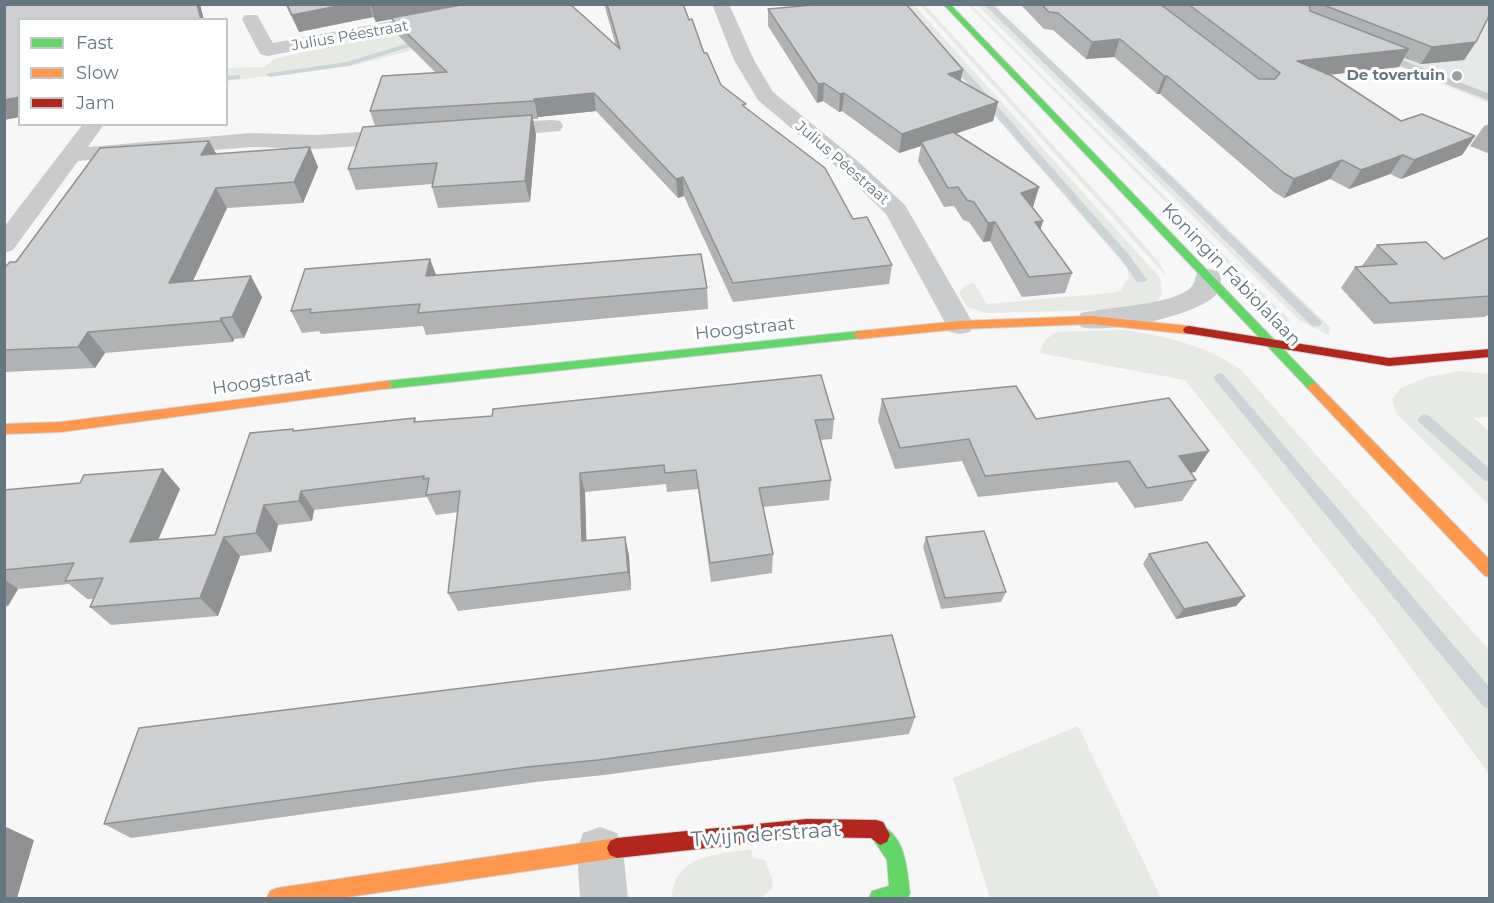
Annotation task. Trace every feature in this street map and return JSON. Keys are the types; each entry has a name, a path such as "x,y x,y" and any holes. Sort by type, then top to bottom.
{"street":[{"name":"Julius Péestraat","path":"251,19 267,50 309,45 456,17 502,4"},
{"name":"Julius Péestraat","path":"720,4 744,60 765,96 853,170 896,210 960,325"},
{"name":"Koningin Fabiolalaan","path":"946,4 1490,571"},
{"path":"4,245 93,126"},
{"path":"470,132 552,126"},
{"path":"71,155 251,140 316,142 422,135"},
{"path":"1091,320 1170,308 1186,303 1206,289 1208,277"},
{"name":"Hoogstraat","path":"4,429 61,427 317,392 960,325 1091,320 1202,331 1273,345 1389,362 1490,353"},
{"name":"Twijnderstraat","path":"277,898 600,850 807,828 876,829 896,857 900,893 879,898"},
{"path":"600,850 604,898"}],"lane":[{"path":"1370,50 1490,98"}],"shaded area":[{"path":"898,5 914,5 1160,278 1162,293 1157,302 1139,309 986,313 967,307 959,293 965,285 974,283 987,304 1120,291 1129,277 1127,268"},
{"path":"920,5 925,5 1130,229 1158,261 1167,277"},
{"path":"968,5 971,5 1291,321 1286,322"},
{"path":"977,5 994,5 1327,324 1330,327 1329,335 1300,321"},
{"path":"1489,5 1489,103 1359,50"},
{"path":"474,17 499,18 405,52 356,65 228,81 228,68 264,67 274,59"},
{"path":"1124,330 1154,335 1199,348 1240,369 1489,650 1489,774 1379,624 1185,380 1039,353 1045,340 1056,332"},
{"path":"1461,371 1489,374 1489,417 1474,418 1489,431 1489,505 1396,413 1392,399 1401,388 1428,377"},
{"path":"1078,726 1161,898 990,898 953,778"},
{"path":"751,849 753,858 765,860 773,881 772,889 761,898 672,898 680,873 689,865 700,859"}],"building":[{"path":"4,4 197,4 200,18 18,18 18,97 4,100"},
{"path":"287,4 348,4 292,15"},
{"path":"466,4 570,4 620,49 607,4 683,4 721,85 746,104 742,105 825,168 853,219 867,217 892,265 733,283 683,177 676,179 594,93 534,99 534,101 370,111 382,76 447,72 391,18"},
{"path":"824,4 906,4 963,70 948,74 998,102 902,134 844,93 840,94 824,83 818,84 768,9"},
{"path":"1041,4 1160,4 1259,79 1275,79 1280,73 1188,4 1309,4 1310,11 1409,49 1297,61 1332,76 1401,121 1422,114 1475,136 1414,160 1403,155 1361,170 1342,160 1294,179 1120,39 1092,42 1058,13 1049,12"},
{"path":"1321,4 1490,4 1490,14 1476,42 1432,47"},
{"path":"532,115 525,181 432,187 437,163 348,169 363,127"},
{"path":"953,132 1039,187 1021,193 1043,221 1035,222 1072,273 1029,277 995,222 988,223 974,202 967,200 958,187 948,188 921,142"},
{"path":"209,141 201,155 310,147 294,182 216,188 169,283 251,276 232,317 221,318 220,321 88,332 78,347 4,350 4,268 10,262 16,262 100,148"},
{"path":"1490,237 1490,296 1390,303 1355,267 1397,264 1377,245 1426,242 1444,259"},
{"path":"701,254 707,288 418,313 420,304 310,313 311,309 291,311 305,269 430,259 426,276"},
{"path":"821,375 834,419 815,420 831,480 759,488 773,554 710,563 696,470 665,473 664,465 580,473 582,541 625,537 628,572 448,593 460,491 426,495 429,478 423,479 424,476 301,491 299,501 264,505 256,533 224,537 200,598 90,607 103,578 65,581 74,563 4,570 4,490 80,483 84,475 163,469 130,542 215,535 250,433 293,429 293,431 415,418 414,422 492,416 493,409"},
{"path":"1016,386 1036,419 1169,398 1209,451 1179,456 1196,480 1147,488 1129,461 985,476 969,439 900,448 882,399"},
{"path":"984,531 1006,592 945,598 926,537"},
{"path":"1207,542 1245,596 1184,609 1149,554"},
{"path":"892,635 915,717 104,824 139,728"}],"waterway":[{"path":"987,4 1316,323"},
{"path":"270,75 348,64 425,41"},
{"path":"950,58 1125,257 1141,280"},
{"path":"228,78 237,77"},
{"path":"1219,377 1490,701"},
{"path":"1424,419 1490,477"}],"traffic: fast":[{"path":"946,4 1313,387"},
{"path":"386,385 859,335"},
{"path":"879,898 900,893 896,857 880,835"}],"traffic: slow":[{"path":"859,335 960,325 1091,320 1189,330"},
{"path":"4,429 61,427 386,385"},
{"path":"1313,387 1490,571"},
{"path":"277,898 617,848"}],"traffic: jam":[{"path":"1189,330 1389,362 1490,353"},
{"path":"617,848 807,828 876,829 880,835"}],"place":[{"name":"De tovertuin","path":"1457,76"}]}
